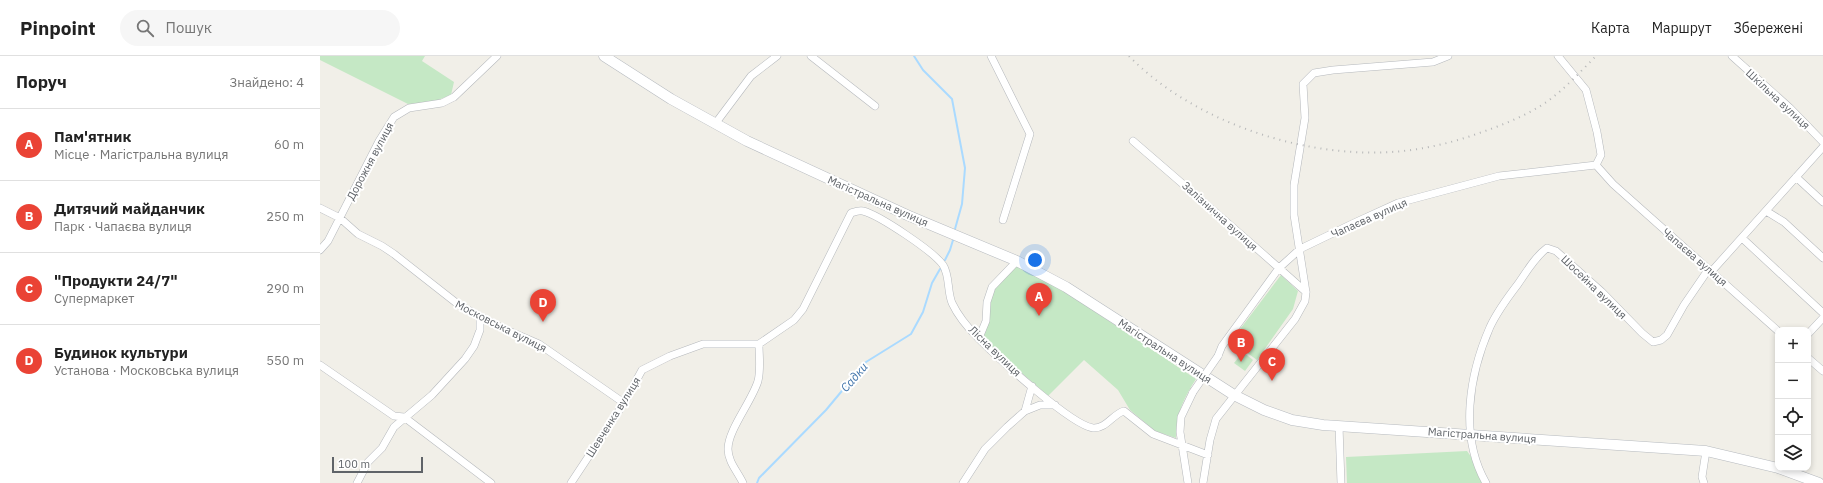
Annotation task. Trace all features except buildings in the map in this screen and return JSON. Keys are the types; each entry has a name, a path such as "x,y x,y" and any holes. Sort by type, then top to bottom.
{"main road":[{"name":"Магістральна вулиця","path":"604,56 671,99 715,124 814,172 1017,261 1066,287 1234,395 1264,410 1292,420 1339,426 1706,451 1775,467"},
{"name":"Магістральна вулиця","path":"1786,471 1819,483"}],"street":[{"name":"Дорожня вулиця","path":"320,250 328,240 340,218 378,141 394,117 409,108 442,103 454,97 498,56"},
{"path":"715,124 751,76 777,56"},
{"path":"811,56 875,106"},
{"path":"991,56 1030,134 1003,220"},
{"path":"1203,483 1210,440 1216,419 1234,395 1252,376 1295,319 1305,301 1306,292 1294,215 1294,186 1305,118 1302,84 1314,73 1333,70 1433,62 1448,56"},
{"path":"1558,56 1586,90 1597,132 1601,156 1596,165"},
{"name":"Шкільна вулиця","path":"1732,56 1790,108 1823,142"},
{"name":"Залізнична вулиця","path":"1132,141 1200,197 1306,292"},
{"path":"1709,271 1742,238 1823,147"},
{"name":"Чапаєва вулиця","path":"1188,483 1180,432 1181,417 1193,392 1218,356 1222,346 1279,268 1300,249 1398,203 1499,176 1596,165 1613,184 1775,328"},
{"path":"1796,178 1823,202"},
{"name":"Московська вулиця","path":"320,208 340,218 358,234 394,254 458,305 480,317 539,344 624,403"},
{"name":"Лісна вулиця","path":"759,344 784,328 803,309 851,213 862,211 884,221 912,240 943,265 952,302 979,338 1032,386 1067,415 1084,426 1094,428 1103,426 1124,411 1153,434 1182,445"},
{"path":"1766,211 1784,222 1823,258"},
{"path":"1742,238 1823,313"},
{"name":"Шосейна вулиця","path":"1471,434 1469,419 1471,392 1490,327 1507,299 1539,254 1547,248 1556,251 1602,292 1642,333 1653,342 1661,340 1667,335 1684,305 1709,271"},
{"path":"979,338 986,321 987,302 992,287 1017,261"},
{"path":"357,483 368,462 382,448 394,427 404,417 432,395 474,346 480,330 480,317"},
{"path":"1811,331 1823,318"},
{"name":"Шевченка вулиця","path":"571,483 624,403 642,370 670,356 702,344 759,344"},
{"path":"743,483 730,460 728,449 731,437 758,382 760,370 759,344"},
{"path":"1811,361 1823,371"},
{"path":"320,365 394,416 404,417 491,483"},
{"path":"1026,411 1032,386"},
{"path":"963,483 985,449 1026,411 1040,405 1056,405"},
{"path":"394,416 394,427"},
{"path":"1339,426 1341,483"},
{"path":"1471,434 1478,469 1486,483"},
{"path":"1182,445 1208,454"},
{"path":"1704,483 1702,477 1706,451"}],"green space":[{"path":"320,56 425,56 422,61 454,82 451,95 430,103 408,104 320,60"},
{"path":"1018,265 1064,291 1196,379 1181,407 1177,422 1176,438 1155,431 1130,410 1118,390 1084,360 1048,396 984,340 982,335 994,289"},
{"path":"1281,275 1298,291 1293,309 1257,360 1231,341"},
{"path":"1243,352 1253,360 1245,371 1234,363"},
{"path":"1467,451 1490,483 1347,483 1346,457"}],"waterway":[{"name":"Садки","path":"914,56 923,70 952,99 965,168 962,204 955,229"},
{"name":"Садки","path":"945,260 953,240"},
{"name":"Садки","path":"757,483 759,478 826,410 866,362 911,334 923,312 932,283 940,269"}],"railway":[{"path":"1129,56 1156,80 1186,101 1220,118 1256,132 1293,143 1330,150 1367,153 1413,150 1444,144 1508,122 1531,111 1552,98 1572,81 1596,56"}],"place":[{"name":"Пам'ятник","path":"1039,316"},
{"name":"Будинок культури","path":"543,322"},
{"name":"Дитячий майданчик","path":"1241,362"},
{"name":"\"Продукти 24/7\"","path":"1272,381"}]}
